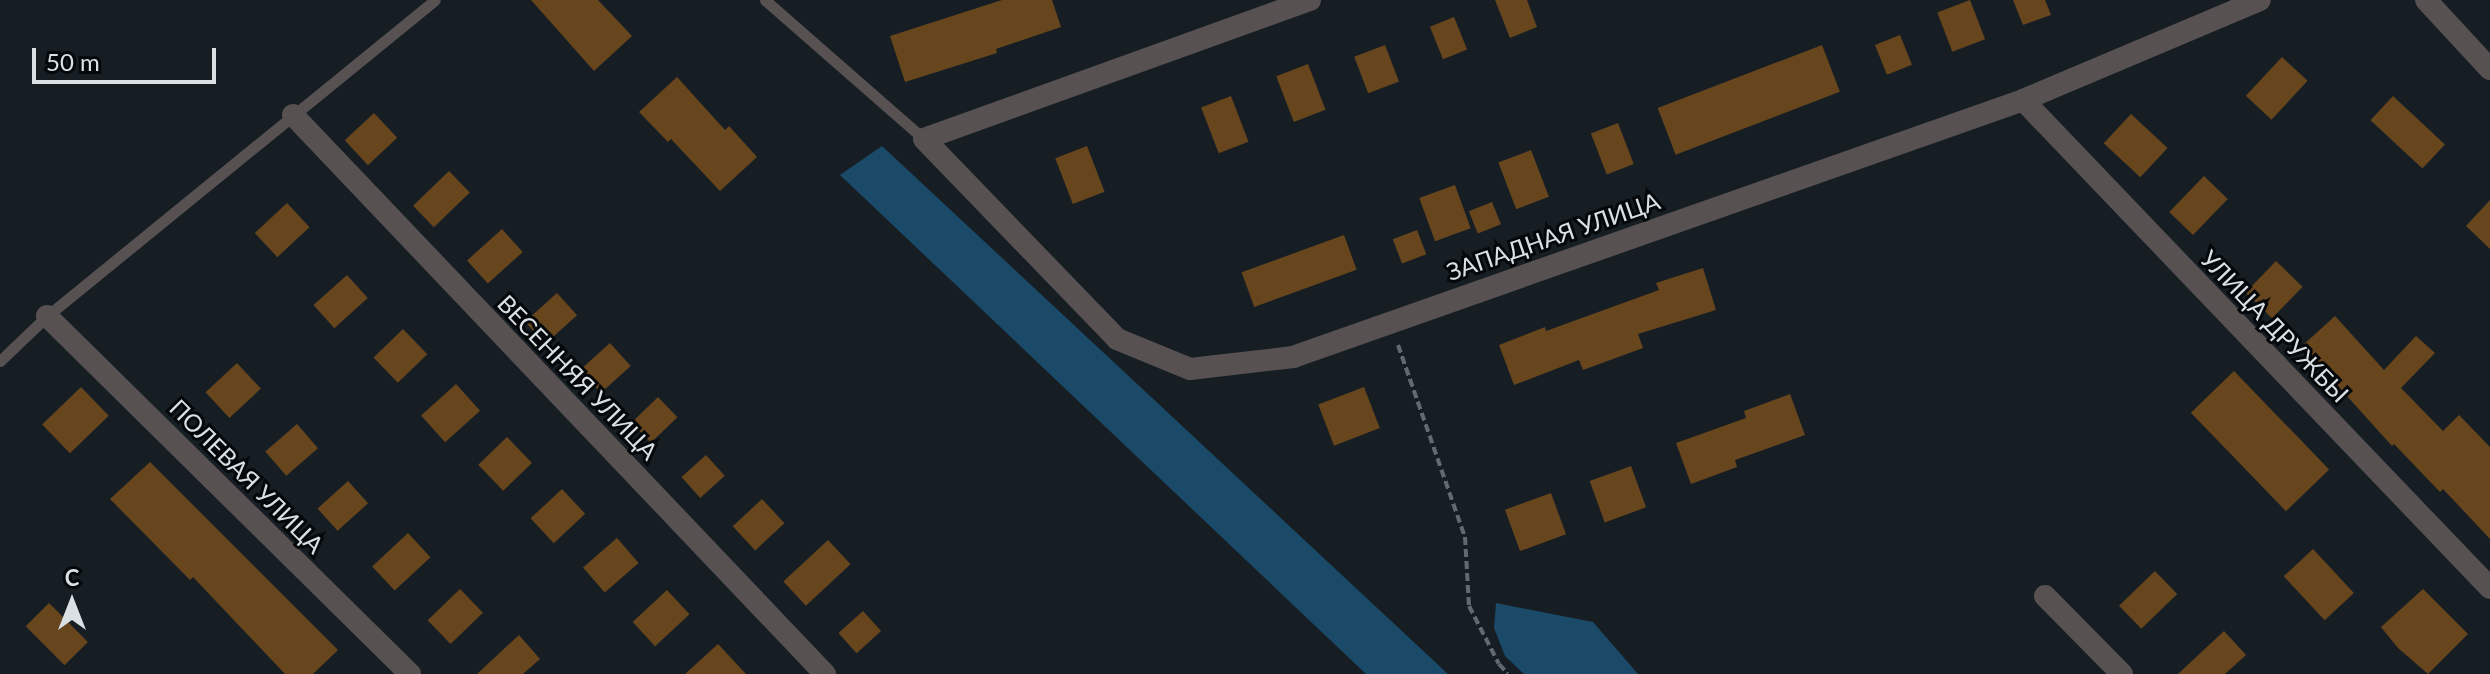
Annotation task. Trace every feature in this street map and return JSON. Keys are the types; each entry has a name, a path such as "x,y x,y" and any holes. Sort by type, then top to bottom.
{"street":[{"path":"924,139 1310,0"},
{"name":"ЗАПАДНАЯ УЛИЦА","path":"924,139 1117,339 1190,369 1293,357 1390,320 2023,100 2260,0"},
{"path":"2426,0 2490,69"},
{"name":"УЛИЦА ДРУЖБЫ","path":"2023,100 2490,588"},
{"name":"ВЕСЕННЯЯ УЛИЦА","path":"293,115 825,674"},
{"name":"ПОЛЕВАЯ УЛИЦА","path":"47,316 410,674"},
{"path":"2045,596 2122,674"}],"lane":[{"path":"0,361 47,316 435,0"},
{"path":"765,0 924,139"}],"path":[{"path":"1390,320 1465,537 1469,606 1499,664 1508,674"}],"shaded area":[{"path":"882,146 1448,674 1366,674 840,175"},
{"path":"1496,603 1593,622 1638,674 1524,674 1505,656 1494,628"}],"building":[{"path":"531,0 598,0 632,36 594,71"},
{"path":"1002,0 1052,0 1061,27 996,49 997,53 905,82 890,36"},
{"path":"1495,0 1527,0 1537,27 1510,38"},
{"path":"1970,0 1985,39 1952,52 1937,13"},
{"path":"2013,0 2045,0 2051,15 2023,25"},
{"path":"1454,17 1467,49 1443,59 1430,27"},
{"path":"1900,35 1912,65 1887,75 1875,45"},
{"path":"1385,45 1399,81 1368,93 1354,57"},
{"path":"1822,45 1840,92 1676,155 1658,108"},
{"path":"2282,57 2308,81 2271,120 2246,96"},
{"path":"1308,64 1326,110 1294,122 1276,76"},
{"path":"677,77 725,130 729,126 757,157 720,191 671,139 668,142 639,112"},
{"path":"1231,96 1249,142 1219,153 1201,107"},
{"path":"2393,96 2445,144 2422,169 2370,120"},
{"path":"374,113 397,138 368,165 345,140"},
{"path":"2131,114 2168,148 2140,177 2104,143"},
{"path":"1618,123 1634,164 1607,174 1591,133"},
{"path":"1087,146 1105,192 1073,204 1055,158"},
{"path":"1531,150 1549,197 1516,209 1498,163"},
{"path":"449,171 470,193 434,227 413,206"},
{"path":"2204,176 2228,199 2193,235 2169,212"},
{"path":"1455,185 1471,228 1435,241 1419,198"},
{"path":"2490,200 2490,249 2466,226"},
{"path":"1492,202 1501,224 1478,234 1469,211"},
{"path":"287,203 310,227 277,257 255,233"},
{"path":"502,229 523,252 488,283 467,260"},
{"path":"1417,230 1426,254 1402,264 1393,239"},
{"path":"1344,235 1357,270 1254,307 1242,272"},
{"path":"2276,261 2303,287 2272,318 2245,293"},
{"path":"1703,268 1716,310 1638,334 1643,348 1583,370 1579,360 1514,385 1499,345 1659,290 1656,283"},
{"path":"347,275 368,298 334,328 314,305"},
{"path":"557,293 577,315 545,344 525,322"},
{"path":"2335,316 2384,370 2416,336 2435,353 2401,388 2443,431 2459,415 2490,447 2490,539 2443,489 2440,492 2394,444 2392,446 2302,346"},
{"path":"403,329 427,354 398,383 374,357"},
{"path":"610,343 631,366 601,393 580,370"},
{"path":"237,363 261,389 229,418 206,392"},
{"path":"2234,371 2329,470 2286,511 2191,413"},
{"path":"456,384 480,411 445,442 421,415"},
{"path":"81,387 109,416 70,453 42,425"},
{"path":"1364,387 1380,428 1334,446 1318,405"},
{"path":"1790,394 1805,435 1735,460 1737,467 1691,484 1676,443 1746,418 1744,411"},
{"path":"658,397 677,417 651,443 631,423"},
{"path":"297,424 318,448 286,476 265,452"},
{"path":"507,437 532,463 503,491 478,465"},
{"path":"706,455 725,476 700,498 681,477"},
{"path":"150,462 338,650 313,674 285,674 193,577 190,580 110,499"},
{"path":"1631,466 1646,507 1605,522 1590,481"},
{"path":"348,481 368,503 338,531 318,508"},
{"path":"562,489 585,514 554,543 531,518"},
{"path":"1551,493 1566,534 1520,551 1505,510"},
{"path":"762,499 785,523 755,550 733,526"},
{"path":"408,533 431,557 395,591 372,566"},
{"path":"617,538 639,563 605,592 583,568"},
{"path":"828,540 851,564 806,606 783,582"},
{"path":"2313,549 2354,593 2325,620 2284,576"},
{"path":"2155,571 2177,594 2141,629 2119,606"},
{"path":"460,589 483,613 451,644 428,620"},
{"path":"2423,589 2468,634 2428,674 2398,648 2381,627"},
{"path":"667,590 690,614 655,646 633,622"},
{"path":"49,603 88,642 65,665 26,626"},
{"path":"863,611 881,631 857,653 838,633"},
{"path":"2224,631 2246,655 2225,674 2178,674"},
{"path":"519,635 540,659 523,674 477,674"},
{"path":"718,644 746,674 685,674"}]}
